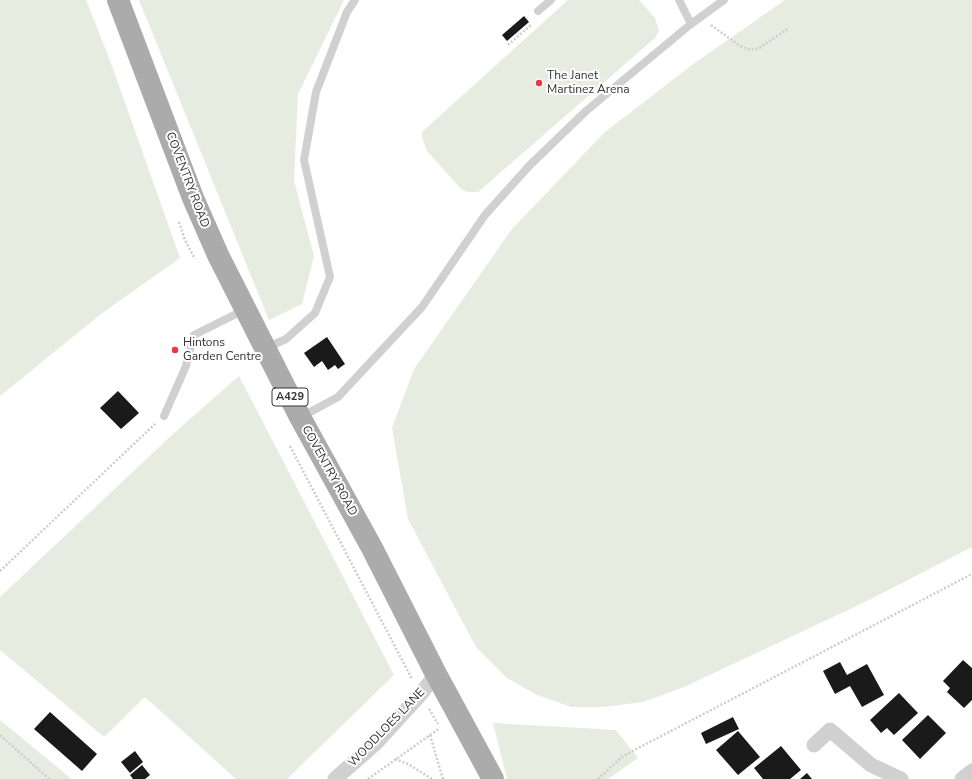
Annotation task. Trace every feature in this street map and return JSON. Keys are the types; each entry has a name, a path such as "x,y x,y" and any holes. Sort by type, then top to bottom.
{"main road":[{"name":"COVENTRY ROAD","path":"118,0 193,198 218,255 300,417 372,548 436,674 493,779"}],"street":[{"name":"WOODLOES LANE","path":"335,779 376,743 420,695 436,674"},
{"path":"814,745 830,730 871,765 901,779"},
{"path":"962,779 972,771"}],"lane":[{"path":"265,349 286,339 315,313 330,277 304,160 316,92 347,12 355,0"},
{"path":"538,11 551,0"},
{"path":"679,0 691,24"},
{"path":"300,417 338,397 422,307 485,215 530,165 586,111 691,24 724,0"},
{"path":"164,416 186,366 194,335 245,310"}],"path":[{"path":"698,19 718,29 740,46 750,50 759,48 789,28"},
{"path":"508,45 533,24"},
{"path":"0,571 80,493 164,416"},
{"path":"598,779 629,752 972,574"},
{"path":"420,695 443,734"},
{"path":"368,779 440,728"},
{"path":"0,735 49,779"},
{"path":"430,735 443,779"},
{"path":"395,759 408,764 432,779"}],"shaded area":[{"path":"0,0 86,0 111,63 180,258 101,314 0,396"},
{"path":"139,0 344,0 298,94 294,181 314,256 302,304 269,320"},
{"name":"The Janet Martinez Arena","path":"568,0 639,0 655,18 659,31 655,38 478,192 468,192 462,190 427,151 422,137 422,132"},
{"path":"785,0 972,0 972,547 865,602 684,687 643,702 604,707 571,707 535,694 507,678 476,647 408,519 392,428 414,369 512,229 605,132 692,65"},
{"path":"239,376 394,675 287,779 236,779 145,697 104,737 0,650 0,597 174,433"},
{"path":"0,720 68,776 71,779 0,779"},
{"path":"493,723 616,730 638,758 608,779 507,779"}],"building":[{"path":"524,16 529,22 507,41 502,35"},
{"path":"327,337 345,364 338,369 335,365 328,370 322,361 314,367 304,353"},
{"path":"118,391 139,413 121,429 100,408"},
{"path":"963,660 972,668 972,700 964,708 947,692 950,688 943,681"},
{"path":"840,662 847,675 867,664 884,695 862,707 850,686 835,694 823,671"},
{"path":"899,693 918,713 894,735 887,728 881,733 870,720"},
{"path":"50,712 97,754 82,771 34,729"},
{"path":"928,715 946,733 920,759 902,740"},
{"path":"733,717 739,729 706,744 701,733"},
{"path":"738,731 760,757 738,775 716,750"},
{"path":"781,746 801,770 790,779 763,779 754,768"},
{"path":"135,751 143,762 130,773 121,762"},
{"path":"142,765 150,775 145,779 133,779 130,775"},
{"path":"807,773 812,779 800,779"}],"place":[{"name":"The Janet Martinez Arena","path":"539,83"},
{"name":"Hintons Garden Centre","path":"175,350"}]}
